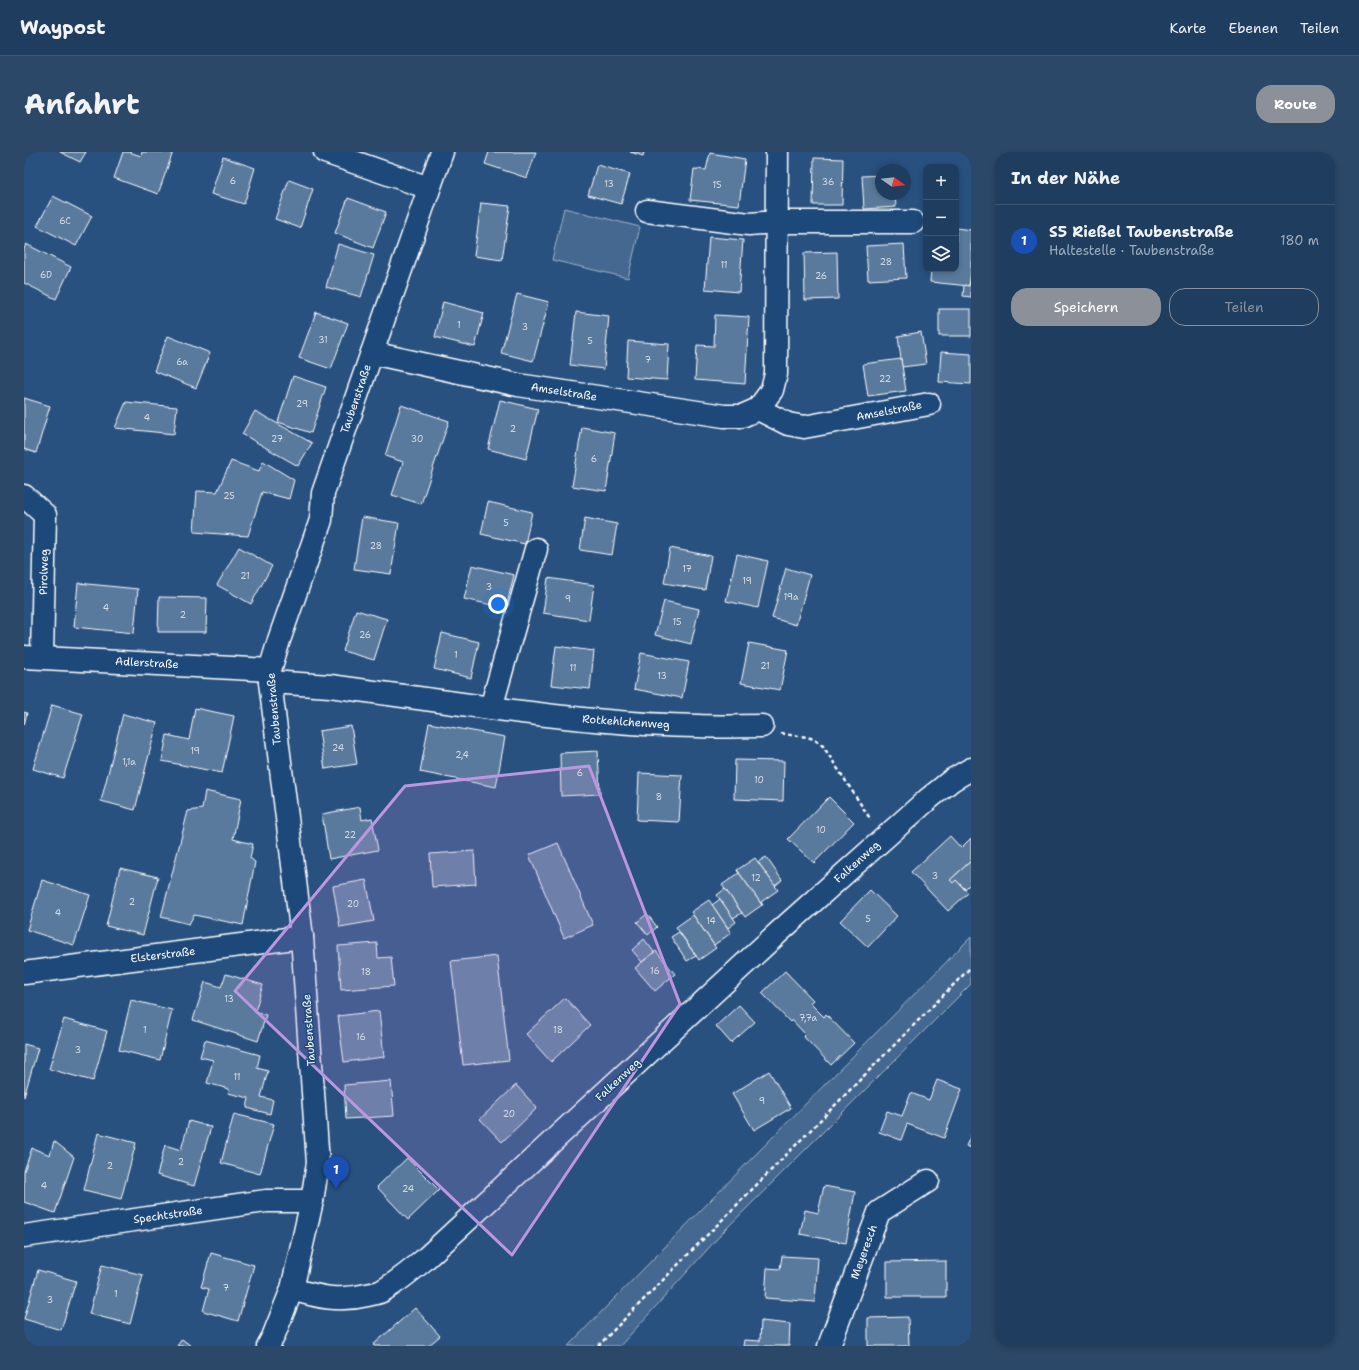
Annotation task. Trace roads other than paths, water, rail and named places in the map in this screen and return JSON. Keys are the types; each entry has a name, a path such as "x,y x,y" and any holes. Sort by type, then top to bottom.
{"street":[{"path":"325,152 429,188"},
{"name":"Taubenstraße","path":"292,1289 312,1201 318,1163 302,937 270,676 281,633 321,520 323,493 442,152"},
{"path":"758,409 772,390 776,374 777,152"},
{"path":"647,210 749,224 777,222 913,222"},
{"name":"Amselstraße","path":"372,353 518,385 619,401 724,416 742,416 758,409 788,424 804,427 929,404"},
{"name":"Pirolweg","path":"24,496 45,515 33,657"},
{"path":"491,708 536,549"},
{"name":"Adlerstraße","path":"33,657 270,676"},
{"name":"Rotkehlchenweg","path":"270,676 330,686 566,717 621,722 698,726 762,726"},
{"name":"Falkenweg","path":"292,1289 315,1296 336,1299 358,1297 380,1292 402,1278 424,1260 773,937 926,800 952,780 971,769"},
{"name":"Elsterstraße","path":"24,973 302,937"},
{"name":"Meyeresch","path":"829,1346 879,1212 928,1181"},
{"name":"Spechtstraße","path":"24,1236 266,1201 312,1201"},
{"path":"268,1346 292,1289"}],"place":[{"name":"S5 Rießel Taubenstraße","path":"336,1189"}]}
